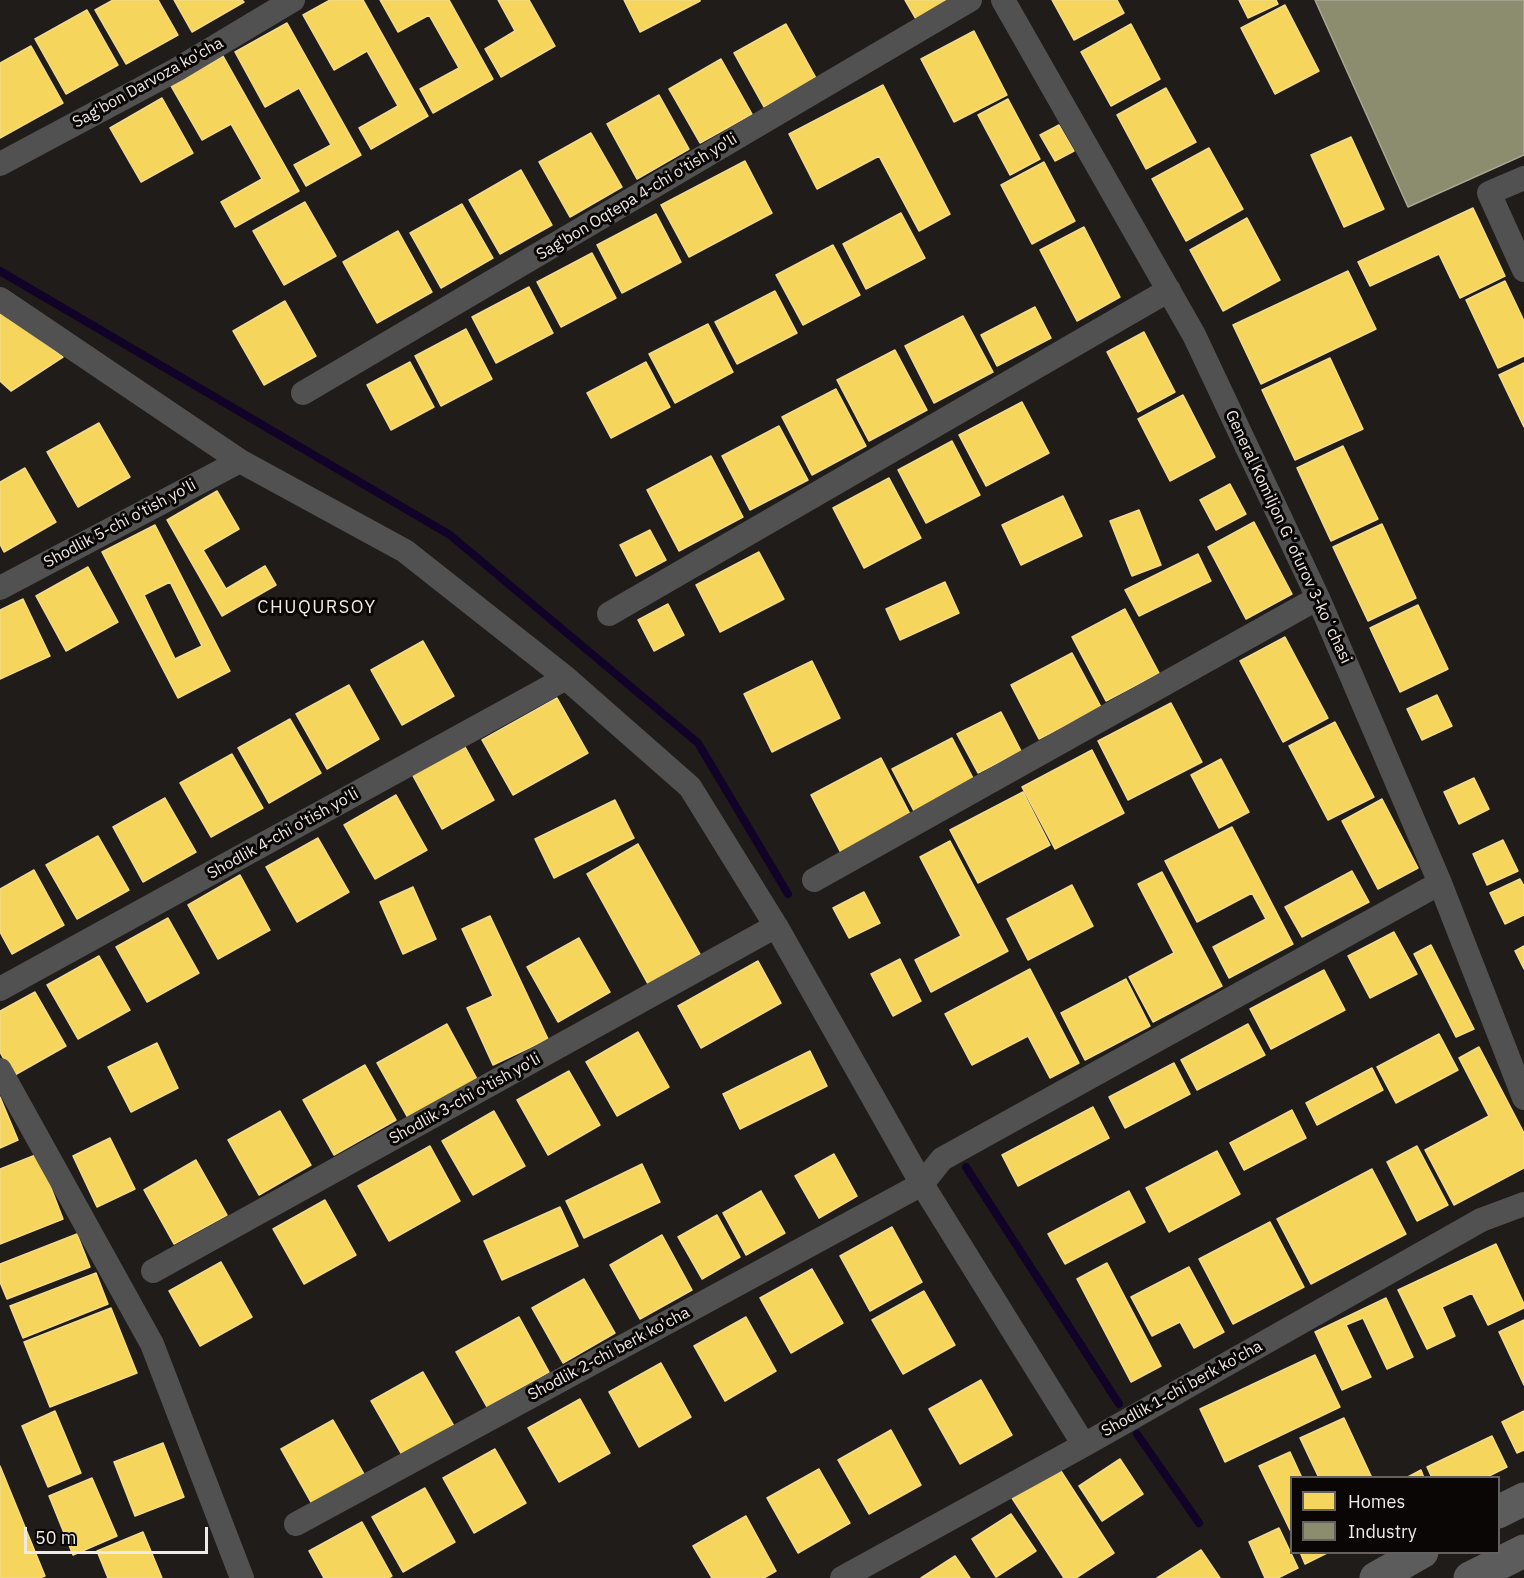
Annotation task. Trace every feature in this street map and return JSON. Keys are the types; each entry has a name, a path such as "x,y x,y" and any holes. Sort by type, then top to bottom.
{"main road":[{"path":"1500,1511 1524,1499"},
{"path":"1470,1578 1524,1551"},
{"path":"1376,1578 1418,1554"}],"street":[{"name":"Sag'bon Darvoza ko'cha","path":"0,164 176,70 293,0"},
{"name":"Sag'bon Oqtepa 4-chi o'tish yo'li","path":"303,393 970,0"},
{"name":"General Komiljon Gʻofurov 3-koʻchasi","path":"1003,0 1194,335 1318,598 1440,883 1524,1098"},
{"path":"1524,178 1489,193 1524,270"},
{"path":"609,614 1169,290"},
{"path":"0,299 240,461 405,551 566,678 690,787 776,926 922,1184 1084,1445"},
{"name":"Shodlik 5-chi o'tish yo'li","path":"0,588 240,461"},
{"path":"814,880 1318,598"},
{"name":"Shodlik 4-chi o'tish yo'li","path":"0,989 566,678"},
{"path":"922,1184 942,1159 1440,883"},
{"name":"Shodlik 3-chi o'tish yo'li","path":"153,1271 776,926"},
{"path":"0,1070 152,1344 242,1578"},
{"name":"Shodlik 2-chi berk ko'cha","path":"296,1524 922,1184"},
{"name":"Shodlik 1-chi berk ko'cha","path":"842,1578 1084,1445 1481,1220 1524,1204"}],"building: Homes":[{"path":"113,0 158,0 178,35 126,64 95,10"},
{"path":"174,0 242,0 244,2 192,32"},
{"path":"330,0 363,0 428,116 371,149 359,128 398,106 367,51 334,70 303,15"},
{"path":"380,0 449,0 493,79 433,113 420,89 459,68 429,15 398,32"},
{"path":"498,0 529,0 555,46 501,77 485,49 515,31"},
{"path":"624,0 700,0 700,1 640,32"},
{"path":"905,0 950,0 916,19"},
{"path":"1052,0 1117,0 1124,13 1074,40"},
{"path":"1239,0 1276,0 1278,4 1248,18"},
{"path":"1285,5 1319,71 1275,94 1241,28"},
{"path":"87,10 118,65 66,94 35,39"},
{"path":"287,23 361,155 306,186 294,165 331,145 299,88 265,107 235,52"},
{"path":"786,24 816,78 764,107 734,53"},
{"path":"1131,24 1160,79 1111,106 1081,52"},
{"path":"974,31 1007,95 954,122 921,59"},
{"path":"31,46 63,103 0,138 0,63"},
{"path":"223,56 299,191 235,227 221,202 262,179 231,124 202,140 171,86"},
{"path":"721,59 752,114 700,143 669,89"},
{"path":"883,85 950,214 919,231 879,156 817,189 789,134"},
{"path":"1166,88 1196,142 1146,169 1117,115"},
{"path":"659,95 689,149 637,179 607,124"},
{"path":"162,98 193,153 141,182 110,128"},
{"path":"1008,99 1040,159 1010,175 978,115"},
{"path":"1059,125 1074,151 1055,161 1040,135"},
{"path":"591,133 622,187 570,217 539,162"},
{"path":"1351,137 1384,209 1344,227 1311,155"},
{"path":"1209,148 1243,209 1186,241 1152,179"},
{"path":"745,161 772,213 689,257 661,205"},
{"path":"1044,162 1075,221 1032,244 1001,185"},
{"path":"521,170 552,225 500,254 469,200"},
{"path":"305,202 336,256 284,285 253,231"},
{"path":"462,204 493,258 441,288 410,233"},
{"path":"1473,208 1505,276 1460,298 1439,254 1370,286 1358,262"},
{"path":"901,213 925,258 866,289 843,244"},
{"path":"656,214 681,262 622,293 597,245"},
{"path":"1247,218 1280,280 1223,311 1190,250"},
{"path":"1084,227 1120,297 1077,321 1040,250"},
{"path":"398,231 432,292 377,323 343,262"},
{"path":"833,245 860,295 803,325 776,275"},
{"path":"592,253 616,298 561,327 537,282"},
{"path":"1348,271 1376,329 1261,384 1233,325"},
{"path":"1505,281 1524,321 1524,356 1498,368 1466,300"},
{"path":"529,287 553,333 496,363 472,317"},
{"path":"775,291 797,333 737,364 715,322"},
{"path":"285,301 316,356 264,385 233,331"},
{"path":"1035,307 1051,338 997,366 981,335"},
{"path":"2,311 63,357 11,391 0,381 0,313"},
{"path":"963,316 993,372 934,403 905,346"},
{"path":"708,324 733,372 675,403 649,354"},
{"path":"466,329 492,379 441,406 415,356"},
{"path":"1144,332 1175,392 1138,412 1107,352"},
{"path":"895,350 927,410 869,441 837,380"},
{"path":"1330,358 1363,429 1295,460 1262,390"},
{"path":"410,362 434,407 391,430 367,385"},
{"path":"646,362 670,407 611,438 587,393"},
{"path":"1524,363 1524,427 1499,375"},
{"path":"836,389 866,446 812,475 782,417"},
{"path":"1183,395 1215,457 1170,481 1138,419"},
{"path":"1022,402 1049,453 986,486 959,435"},
{"path":"99,423 130,477 78,507 47,452"},
{"path":"779,426 808,480 750,510 722,456"},
{"path":"952,441 980,495 926,523 898,470"},
{"path":"1343,446 1378,519 1331,541 1297,468"},
{"path":"711,456 743,517 679,551 647,490"},
{"path":"25,468 56,522 4,552 0,544 0,482"},
{"path":"889,478 921,538 864,568 833,508"},
{"path":"1230,484 1246,514 1216,530 1200,500"},
{"path":"217,491 239,529 203,550 226,589 265,566 276,585 222,616 167,520"},
{"path":"1063,496 1082,536 1021,565 1002,525"},
{"path":"1139,510 1161,565 1132,576 1110,521"},
{"path":"1254,522 1292,594 1246,619 1208,547"},
{"path":"1382,524 1416,598 1368,621 1333,547"},
{"path":"155,525 230,671 178,698 102,552","holes":["170,582 202,646 175,659 144,595"]},
{"path":"650,530 666,560 636,576 620,545"},
{"path":"759,552 784,599 720,632 696,585"},
{"path":"1198,554 1211,581 1139,616 1125,590"},
{"path":"88,567 118,622 66,651 36,596"},
{"path":"945,582 959,613 900,640 886,609"},
{"path":"23,599 50,656 0,679 0,610"},
{"path":"668,604 684,635 654,651 638,620"},
{"path":"1418,605 1448,669 1400,692 1370,628"},
{"path":"1125,609 1159,673 1106,701 1072,637"},
{"path":"1285,637 1328,718 1283,742 1240,661"},
{"path":"423,641 454,696 402,725 371,670"},
{"path":"1072,653 1101,707 1039,739 1011,685"},
{"path":"812,661 840,718 772,752 744,694"},
{"path":"349,685 379,739 327,769 296,714"},
{"path":"1437,695 1452,726 1422,740 1407,709"},
{"path":"557,698 588,753 513,795 482,740"},
{"path":"1171,703 1202,762 1128,800 1098,741"},
{"path":"1001,712 1021,751 978,773 957,734"},
{"path":"290,719 321,773 269,803 238,748"},
{"path":"1335,722 1374,797 1328,820 1289,746"},
{"path":"952,738 974,780 914,811 892,769"},
{"path":"464,745 494,800 442,829 412,774"},
{"path":"1092,750 1124,813 1055,849 1022,787"},
{"path":"232,754 263,808 211,837 180,783"},
{"path":"881,758 911,816 841,853 811,795"},
{"path":"1221,759 1249,812 1219,828 1191,775"},
{"path":"1474,778 1489,809 1459,824 1444,792"},
{"path":"1023,792 1050,845 978,883 950,830"},
{"path":"396,795 427,850 375,879 344,825"},
{"path":"165,798 196,852 143,882 113,827"},
{"path":"1382,799 1418,868 1378,889 1342,821"},
{"path":"615,800 634,838 554,878 535,839"},
{"path":"1232,827 1293,944 1229,978 1213,947 1266,919 1252,893 1197,922 1165,861"},
{"path":"98,836 129,890 77,919 46,865"},
{"path":"318,838 349,892 297,922 266,867"},
{"path":"1503,840 1518,871 1487,885 1473,854"},
{"path":"950,841 1008,951 931,992 915,960 961,936 920,857"},
{"path":"638,844 700,954 648,984 587,874"},
{"path":"34,870 64,925 12,954 0,932 0,889"},
{"path":"1352,871 1369,902 1302,937 1285,907"},
{"path":"1162,872 1222,986 1153,1022 1129,977 1174,953 1138,884"},
{"path":"240,875 270,930 218,959 188,905"},
{"path":"1520,879 1524,886 1524,915 1505,924 1490,893"},
{"path":"1072,885 1093,926 1028,960 1007,919"},
{"path":"413,887 436,939 403,954 380,902"},
{"path":"864,892 880,923 849,938 833,908"},
{"path":"490,916 548,1039 493,1065 467,1008 493,996 462,929"},
{"path":"168,918 199,973 147,1002 116,947"},
{"path":"1394,932 1417,974 1370,998 1348,956"},
{"path":"579,938 610,992 558,1022 527,967"},
{"path":"1431,945 1474,1029 1456,1037 1414,954"},
{"path":"1524,946 1524,969 1515,951"},
{"path":"99,956 130,1010 78,1039 47,985"},
{"path":"900,959 921,1001 893,1016 871,974"},
{"path":"758,961 781,1003 701,1048 678,1006"},
{"path":"1030,969 1079,1063 1050,1078 1028,1036 972,1065 945,1014"},
{"path":"1324,970 1345,1010 1271,1049 1250,1009"},
{"path":"1126,979 1150,1026 1085,1060 1061,1013"},
{"path":"35,992 66,1046 13,1076 0,1052 0,1011"},
{"path":"447,1024 477,1079 408,1118 377,1063"},
{"path":"1248,1024 1265,1055 1197,1090 1181,1060"},
{"path":"638,1032 669,1087 617,1116 586,1062"},
{"path":"1439,1034 1458,1070 1396,1103 1377,1067"},
{"path":"157,1043 178,1088 131,1112 108,1067"},
{"path":"1479,1047 1524,1133 1524,1168 1454,1205 1425,1150 1489,1116 1459,1058"},
{"path":"810,1051 827,1086 740,1129 723,1094"},
{"path":"1174,1063 1190,1094 1125,1128 1109,1097"},
{"path":"365,1065 396,1120 334,1155 303,1100"},
{"path":"1372,1068 1383,1090 1317,1125 1306,1103"},
{"path":"569,1071 600,1125 548,1155 517,1100"},
{"path":"0,1097 18,1140 0,1148"},
{"path":"1093,1107 1109,1138 1018,1186 1002,1155"},
{"path":"1292,1110 1306,1138 1244,1170 1230,1143"},
{"path":"280,1111 311,1165 259,1195 228,1140"},
{"path":"494,1111 525,1166 473,1195 442,1141"},
{"path":"110,1138 135,1189 97,1207 73,1156"},
{"path":"430,1146 460,1201 389,1241 358,1186"},
{"path":"1417,1146 1448,1205 1417,1221 1387,1162"},
{"path":"1217,1151 1240,1194 1169,1232 1146,1188"},
{"path":"38,1154 63,1219 0,1244 0,1169"},
{"path":"834,1154 857,1196 819,1218 795,1176"},
{"path":"196,1160 227,1215 174,1244 144,1190"},
{"path":"642,1164 660,1202 584,1238 566,1201"},
{"path":"1372,1169 1406,1234 1311,1284 1277,1219"},
{"path":"761,1191 785,1233 746,1255 723,1213"},
{"path":"1129,1191 1145,1222 1065,1264 1048,1234"},
{"path":"325,1200 356,1255 304,1284 273,1229"},
{"path":"560,1207 578,1246 502,1280 484,1241"},
{"path":"717,1215 740,1257 702,1279 678,1237"},
{"path":"1270,1222 1304,1287 1233,1324 1199,1259"},
{"path":"892,1227 922,1282 870,1311 840,1256"},
{"path":"77,1234 90,1267 7,1299 0,1282 0,1264"},
{"path":"662,1235 692,1290 640,1319 610,1265"},
{"path":"1496,1244 1524,1308 1488,1325 1472,1293 1442,1307 1455,1336 1427,1349 1398,1290"},
{"path":"221,1262 252,1317 200,1346 169,1291"},
{"path":"1107,1263 1161,1366 1131,1382 1077,1279"},
{"path":"1189,1267 1224,1332 1194,1348 1180,1322 1152,1336 1131,1297"},
{"path":"812,1269 843,1323 791,1353 760,1298"},
{"path":"96,1273 108,1304 23,1338 10,1306"},
{"path":"584,1279 615,1333 563,1363 532,1308"},
{"path":"924,1291 955,1345 903,1374 872,1320"},
{"path":"1386,1298 1413,1357 1387,1369 1363,1318 1346,1325 1371,1377 1342,1390 1315,1332"},
{"path":"111,1308 137,1373 50,1407 24,1342"},
{"path":"519,1317 549,1372 487,1407 456,1352"},
{"path":"746,1317 776,1371 725,1401 694,1346"},
{"path":"1524,1320 1524,1385 1499,1332"},
{"path":"1315,1355 1340,1407 1225,1462 1200,1409"},
{"path":"661,1363 691,1417 639,1447 609,1392"},
{"path":"423,1372 454,1426 402,1455 371,1401"},
{"path":"981,1380 1012,1435 960,1464 929,1409"},
{"path":"580,1399 610,1453 559,1482 528,1428"},
{"path":"55,1411 81,1473 48,1487 22,1426"},
{"path":"1524,1411 1524,1450 1517,1453 1502,1422"},
{"path":"1344,1418 1371,1476 1318,1476 1300,1438"},
{"path":"333,1420 364,1474 312,1504 281,1449"},
{"path":"891,1430 921,1485 869,1514 838,1460"},
{"path":"1492,1436 1507,1467 1489,1476 1431,1476 1427,1467"},
{"path":"163,1443 184,1497 135,1516 114,1462"},
{"path":"495,1449 526,1503 474,1533 443,1478"},
{"path":"1290,1452 1301,1476 1290,1476 1290,1530 1259,1466"},
{"path":"1120,1459 1143,1494 1102,1521 1079,1486"},
{"path":"0,1466 45,1576 40,1578 0,1578"},
{"path":"1059,1468 1114,1553 1076,1578 1064,1578 1012,1498"},
{"path":"819,1469 850,1523 798,1553 767,1498"},
{"path":"1421,1470 1423,1476 1410,1476"},
{"path":"92,1478 117,1536 73,1555 49,1496"},
{"path":"425,1488 455,1542 403,1572 372,1517"},
{"path":"1011,1514 1036,1551 996,1577 972,1539"},
{"path":"746,1516 776,1571 764,1578 712,1578 693,1546"},
{"path":"362,1522 392,1576 389,1578 324,1578 309,1551"},
{"path":"1279,1528 1298,1568 1278,1578 1265,1578 1249,1542"},
{"path":"143,1532 162,1578 108,1578 97,1551"},
{"path":"1201,1550 1220,1578 1157,1578"},
{"path":"1301,1554 1325,1554 1305,1564"},
{"path":"955,1556 970,1578 921,1578"}],"building: Industry":[{"path":"1315,0 1524,0 1524,155 1408,207"}],"waterway":[{"path":"0,271 450,535 698,743 788,894"},
{"path":"966,1167 1119,1404"},
{"path":"1137,1434 1199,1523"}],"district":[{"name":"CHUQURSOY","path":"317,608"}]}
